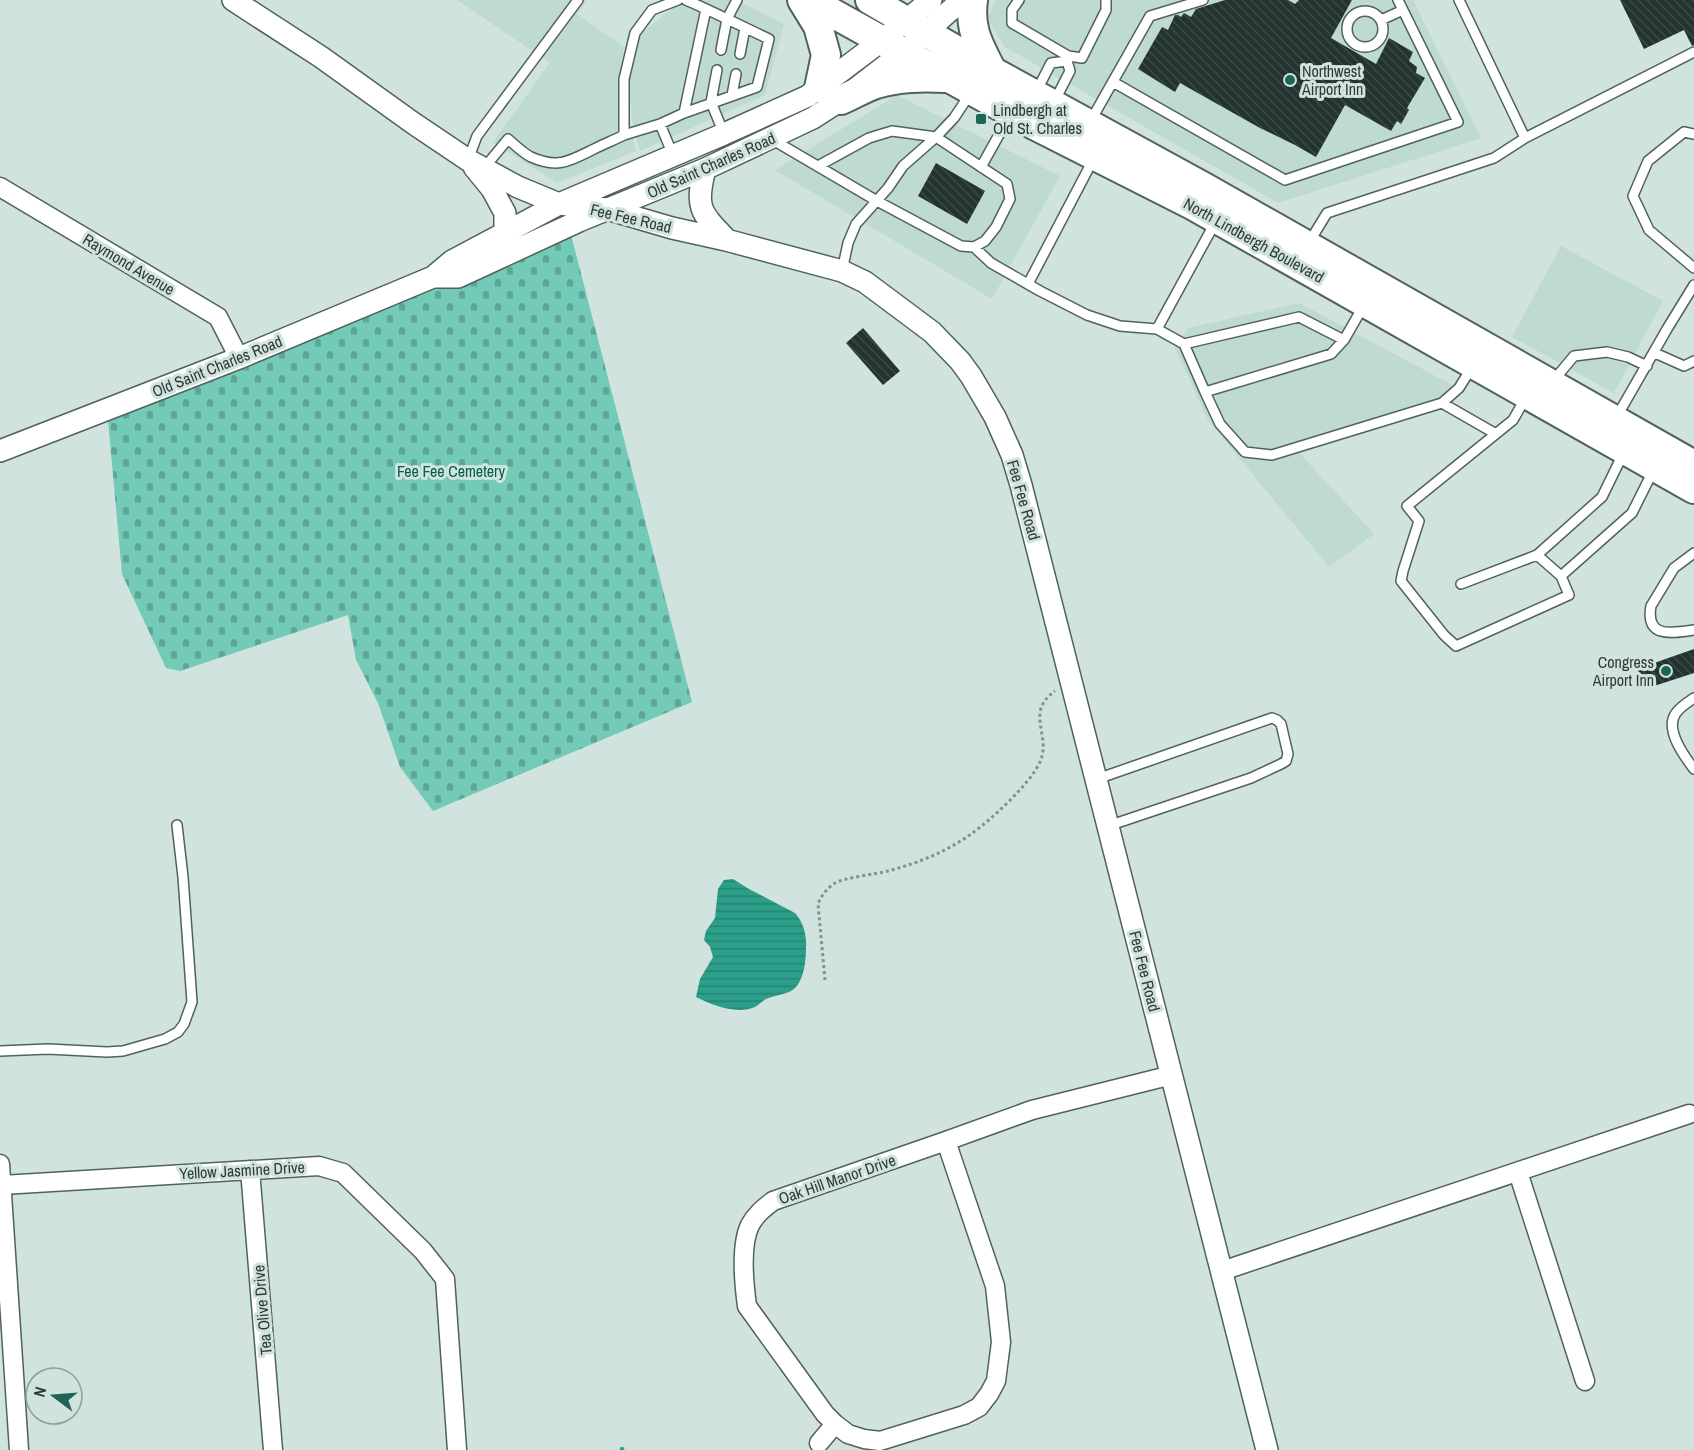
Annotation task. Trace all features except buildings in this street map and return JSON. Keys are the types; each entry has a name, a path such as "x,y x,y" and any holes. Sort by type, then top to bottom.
{"highway":[{"path":"802,0 819,26 826,55 830,94 912,77 947,78"},
{"name":"North Lindbergh Boulevard","path":"809,0 1011,113 1141,177 1474,364 1615,420 1693,469"},
{"name":"North Lindbergh Boulevard","path":"870,0 992,71 1307,246 1539,389 1625,450 1655,466 1693,469"},
{"path":"974,0 971,17 977,42 992,71"}],"street":[{"name":"Fee Fee Road","path":"233,0 321,57 413,123 476,164 518,186 559,204 608,209 672,228 842,271 865,282 932,332 965,369 995,417 1012,455 1021,485 1267,1450"},
{"name":"Old Saint Charles Road","path":"916,27 931,0"},
{"name":"Old Saint Charles Road","path":"433,277 458,277 608,209 705,169 813,118 830,94 916,27 962,0"},
{"name":"Old Saint Charles Road","path":"0,451 239,358 433,277 452,261 559,204 807,96 830,94"},
{"path":"724,134 732,156"},
{"path":"476,164 505,213 505,232"},
{"path":"705,169 699,193 700,203 706,219 726,240"},
{"name":"Raymond Avenue","path":"0,187 218,317 239,358"},
{"name":"Oak Hill Manor Drive","path":"946,1141 995,1286 1001,1342 996,1382 979,1407 964,1415 880,1441 864,1439 848,1434 825,1414 747,1306 745,1245 749,1226 759,1212 773,1201 1032,1110 1172,1075"},
{"path":"1222,1271 1689,1114"},
{"path":"0,1164 19,1450"},
{"name":"Yellow Jasmine Drive","path":"2,1185 319,1166 343,1173 423,1251 445,1279 457,1450"},
{"name":"Tea Olive Drive","path":"250,1170 273,1450"},
{"path":"1518,1172 1585,1381"},
{"path":"819,1443 835,1424"}],"lane":[{"path":"476,164 477,136 578,0"},
{"path":"624,135 624,79 635,33 652,10 678,0"},
{"path":"476,164 508,139 529,156 542,161 557,163 572,161 624,135 660,124 711,102 757,87 769,39 686,0"},
{"path":"721,50 727,19 737,0"},
{"path":"1019,0 1012,10 1012,23 1067,58 1070,71 1044,100"},
{"path":"1044,100 1051,63 1067,58 1082,58 1106,10 1106,0"},
{"path":"1089,124 1150,15 1203,0"},
{"path":"1113,82 1285,180 1458,122 1398,0"},
{"path":"1459,0 1525,138"},
{"path":"684,113 706,9"},
{"path":"1368,10 1382,20 1382,37 1373,45 1361,47 1355,45 1347,35 1348,22 1356,12 1368,10"},
{"path":"1382,20 1403,10"},
{"path":"740,54 746,28"},
{"path":"1307,246 1327,213 1494,158 1525,138 1694,52"},
{"path":"717,70 711,102 724,134"},
{"path":"732,95 736,74"},
{"path":"842,271 848,243 856,224 877,201 903,166 954,118 972,92"},
{"path":"981,167 1011,113"},
{"path":"660,124 673,155"},
{"path":"771,139 877,201 961,246 974,247 985,241 996,227 1010,198 1007,184 936,137 892,131 869,138 818,166"},
{"path":"1694,134 1684,132 1648,161 1633,196 1649,230 1694,268"},
{"path":"1028,284 1095,156"},
{"path":"1157,329 1217,219"},
{"path":"974,247 991,263 1087,315 1120,326 1157,329 1184,344 1220,424 1245,452 1272,455 1442,403 1460,388 1474,364"},
{"path":"1615,420 1666,329 1694,285"},
{"path":"1205,392 1331,354 1344,340 1365,302"},
{"path":"1184,344 1299,317 1344,340"},
{"path":"1536,555 1561,576 1569,595 1456,646 1444,635 1401,581 1419,521 1407,506 1513,420 1539,389 1574,356 1607,352 1628,357 1647,366"},
{"path":"1654,353 1684,366 1694,361"},
{"path":"1442,403 1496,434"},
{"path":"1461,584 1536,555 1602,497 1625,450"},
{"path":"1561,576 1632,513 1655,466"},
{"path":"1694,553 1674,568 1651,606 1650,613 1653,626 1658,631 1672,633 1694,630"},
{"path":"1694,698 1675,714 1672,726 1675,738 1694,768"},
{"path":"1097,779 1272,718 1281,724 1288,754 1286,760 1281,764 1251,778 1108,826"},
{"path":"0,1051 48,1048 123,1051 165,1039 178,1032 184,1024 192,1002 177,825"}],"path":[{"path":"825,980 818,904 822,896 835,882 888,871 931,857 959,843 981,826 1018,791 1040,762 1043,744 1039,715 1041,705 1047,697 1072,682"}],"shaded area":[{"path":"457,0 587,0 577,14 624,47 617,82 636,151 557,183 493,142 550,63"},
{"path":"683,0 737,0 784,24 765,95 640,151 632,120 629,78 638,36"},
{"path":"995,0 1413,0 1481,138 1278,203 1005,47 988,20"},
{"path":"897,95 1060,176 992,299 775,170"},
{"path":"1561,246 1663,301 1614,393 1512,337"},
{"path":"1299,303 1454,386 1440,399 1292,445 1374,534 1329,567 1208,420 1175,348 1188,328"},
{"path":"733,879 795,913 802,925 806,942 803,972 794,989 766,999 755,1007 740,1010 717,1006 696,997 700,979 713,957 710,947 704,940 706,931 715,918 718,889 724,880"}],"green space":[{"name":"Fee Fee Cemetery","path":"570,231 692,702 433,811 400,767 378,703 356,660 348,615 180,671 166,668 122,574 108,420"}],"place":[{"name":"Northwest Airport Inn","path":"1290,80"},
{"name":"Lindbergh at Old St. Charles","path":"981,119"},
{"name":"Congress Airport Inn","path":"1666,671"}]}
